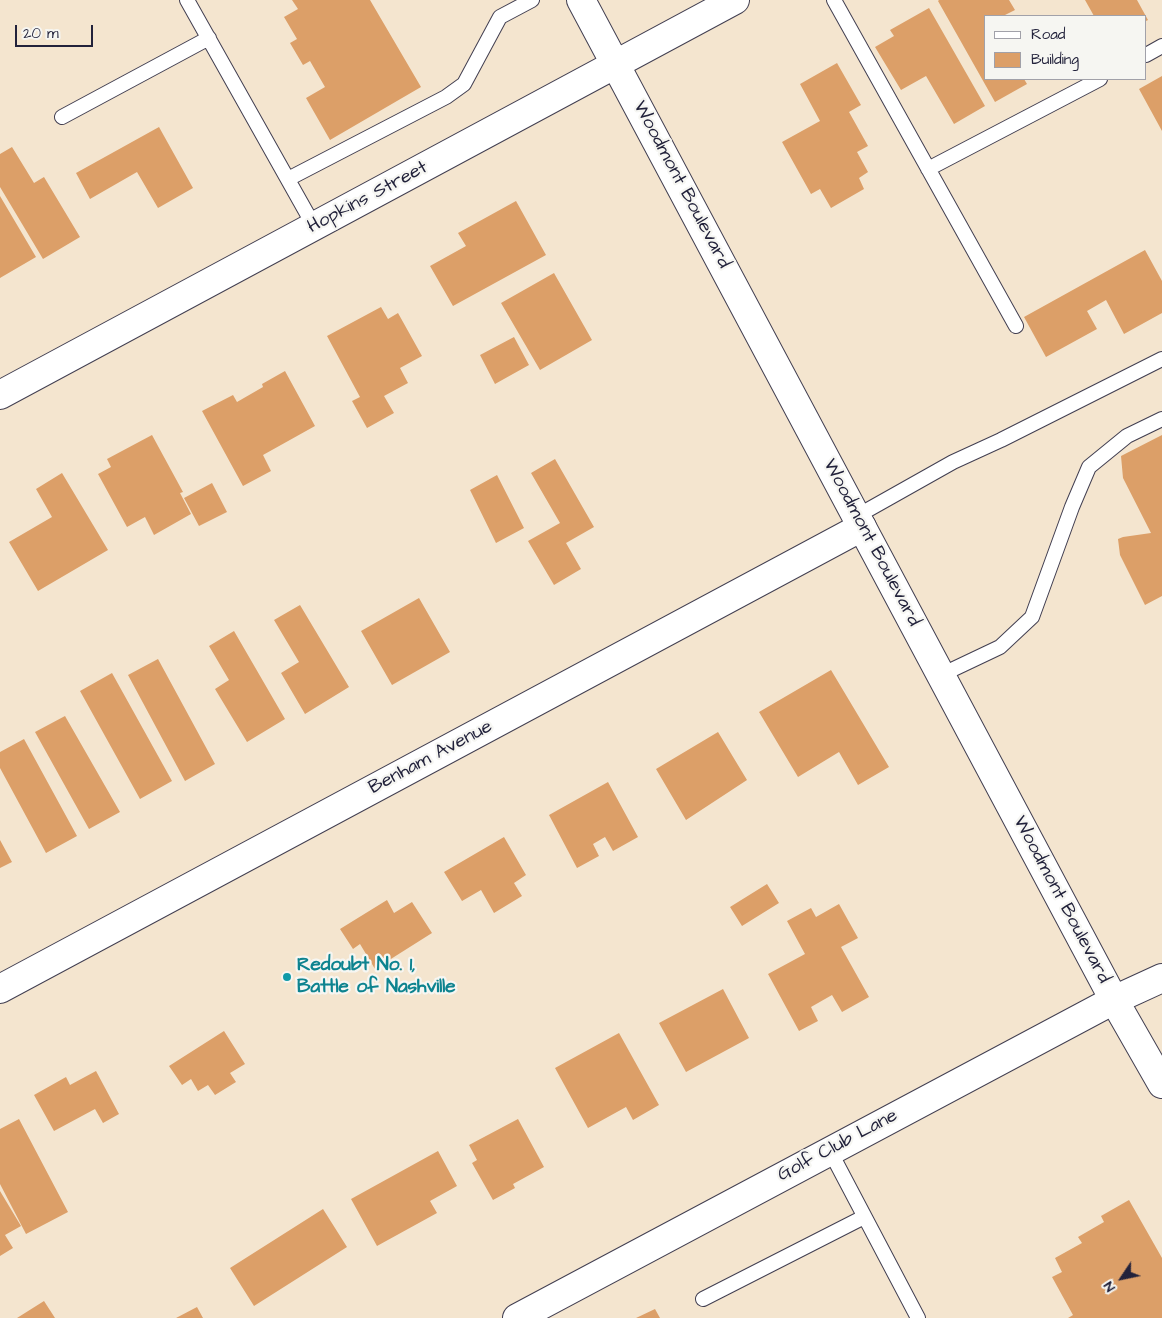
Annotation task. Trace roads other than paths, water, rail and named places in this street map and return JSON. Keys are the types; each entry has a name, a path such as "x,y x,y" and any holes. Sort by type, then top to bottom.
{"street":[{"name":"Woodmont Boulevard","path":"581,0 1114,1000 1162,1084"},
{"name":"Hopkins Street","path":"0,395 735,0"},
{"name":"Benham Avenue","path":"0,989 860,522"},
{"name":"Golf Club Lane","path":"517,1318 1114,1000 1162,978"}],"lane":[{"path":"187,0 314,226"},
{"path":"288,179 446,97 464,84 500,17 532,0"},
{"path":"834,0 1016,326"},
{"path":"62,117 209,38"},
{"path":"1147,54 1162,46"},
{"path":"928,169 1098,80"},
{"path":"860,522 953,462 1010,436 1162,359"},
{"path":"941,675 1000,647 1032,617 1072,507 1089,467 1127,436 1162,420"},
{"path":"830,1151 918,1318"},
{"path":"703,1299 864,1217"}],"place":[{"name":"Redoubt No. 1, Battle of Nashville","path":"287,977"}]}
